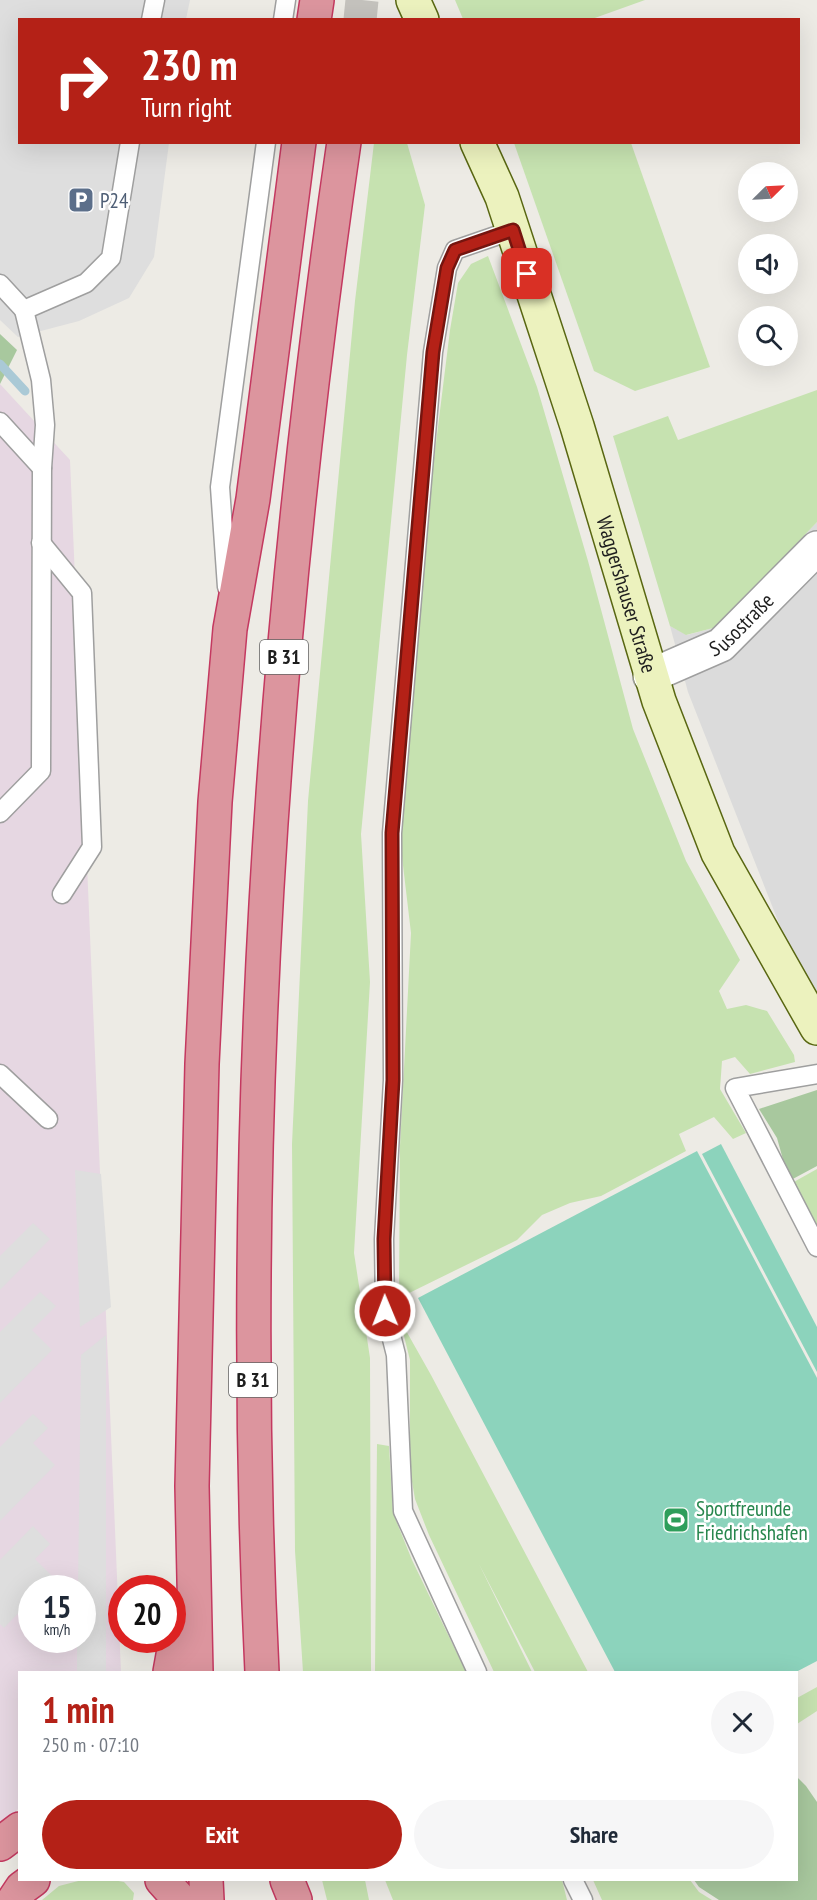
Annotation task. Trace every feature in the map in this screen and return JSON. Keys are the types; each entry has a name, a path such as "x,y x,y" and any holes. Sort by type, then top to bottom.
{"highway":[{"path":"314,18 317,0"},
{"name":"B 31","path":"196,1671 192,1486 204,1009 215,802 230,629 253,499 299,144"},
{"name":"B 31","path":"262,1671 253,1450 253,1255 265,894 291,575 321,312 344,144"},
{"path":"170,1671 180,1614 192,1486"},
{"path":"0,1844 18,1830"},
{"path":"14,1900 22,1888 32,1881"},
{"path":"163,1881 180,1900"},
{"path":"206,1881 207,1900"},
{"path":"274,1881 277,1900"},
{"path":"287,1881 295,1900"}],"street":[{"path":"413,0 421,18"},
{"name":"Waggershauser Straße","path":"478,144 502,197 577,426 650,676 718,854 817,1028"},
{"name":"Susostraße","path":"650,676 721,645 817,548"}],"lane":[{"path":"151,18 155,0"},
{"path":"283,18 286,0"},
{"path":"24,310 86,283 111,258 130,144"},
{"path":"230,629 220,487 266,144"},
{"path":"477,1671 403,1511 396,1354 385,1311 384,1239 393,1080 392,833 433,352 447,268 455,250 513,230"},
{"path":"0,284 24,310 41,380 45,424 41,543 41,771 0,813"},
{"path":"0,422 42,468"},
{"path":"41,543 82,593 92,847 62,894"},
{"path":"0,1074 48,1119"},
{"path":"817,1074 735,1088 817,1247"},
{"path":"574,1881 583,1900"}],"shaded area":[{"name":"P24","path":"0,0 190,0 186,18 18,18 18,144 169,144 154,257 129,298 79,321 18,337 0,320"},
{"path":"0,384 70,460 117,1575 108,1575 108,1653 120,1653 121,1671 18,1671 18,1809 0,1830"},
{"path":"817,522 817,1020 688,692 670,626 687,635 717,627"},
{"path":"75,1170 101,1174 111,1307 80,1327"},
{"path":"33,1223 50,1239 0,1290 0,1256"},
{"path":"40,1292 56,1306 32,1330 52,1350 0,1403 0,1332"},
{"path":"106,1335 106,1671 77,1671 77,1653 96,1653 96,1575 78,1575 81,1355"},
{"path":"33,1414 48,1428 33,1443 55,1465 0,1521 0,1447"},
{"path":"33,1526 50,1544 35,1559 51,1575 18,1575 18,1613 4,1628 0,1624 0,1560"}],"green space":[{"path":"455,0 645,0 595,18 463,18"},
{"path":"374,144 407,144 425,205 407,355 361,834 370,982 354,1253 370,1358 371,1671 303,1671 295,1551 292,1144 308,801 355,301"},
{"path":"514,144 631,144 710,367 635,391 594,371"},
{"path":"488,256 537,387 588,561 633,729 686,861 740,960 719,991 727,1009 746,1005 767,1011 794,1055 795,1062 750,1074 735,1057 722,1061 720,1089 746,1133 733,1139 714,1117 679,1134 686,1151 601,1196 570,1203 542,1215 517,1240 399,1298 400,1146 411,933 400,840 417,632 432,475 458,283 471,264"},
{"path":"0,334 17,350 0,384"},
{"path":"817,390 817,522 717,627 686,635 670,626 613,436 668,416 678,440"},
{"path":"817,1090 817,1166 789,1181 777,1138 759,1109"},
{"path":"721,1144 817,1327 817,1372 702,1154"},
{"name":"Sportfreunde Friedrichshafen","path":"697,1151 817,1378 817,1661 798,1671 614,1671 418,1298"},
{"path":"817,1169 817,1230 792,1183"},
{"path":"400,1320 587,1671 534,1671 479,1564 532,1671 494,1671 429,1535 415,1499 410,1470 410,1360"},
{"path":"377,1444 389,1446 393,1513 412,1560 466,1671 375,1671"},
{"path":"817,1687 817,1711 798,1723 798,1697"},
{"path":"798,1778 817,1802 817,1900 719,1900 699,1887 695,1881 798,1881"},
{"path":"78,1881 118,1881 124,1882 134,1893 133,1900 42,1900 59,1886"},
{"path":"322,1881 365,1881 369,1900 327,1900"},
{"path":"385,1881 562,1881 567,1900 393,1900"},
{"path":"593,1881 691,1881 699,1892 712,1900 602,1900"}],"waterway":[{"path":"0,364 25,391"}],"tunnel":[{"path":"360,18 362,0"}],"place":[{"name":"P24","path":"81,200"},
{"name":"Sportfreunde Friedrichshafen","path":"676,1520"}],"route":[{"path":"385,1311 384,1239 393,1080 392,833 433,352 447,268 455,250 513,230 527,274"}]}
